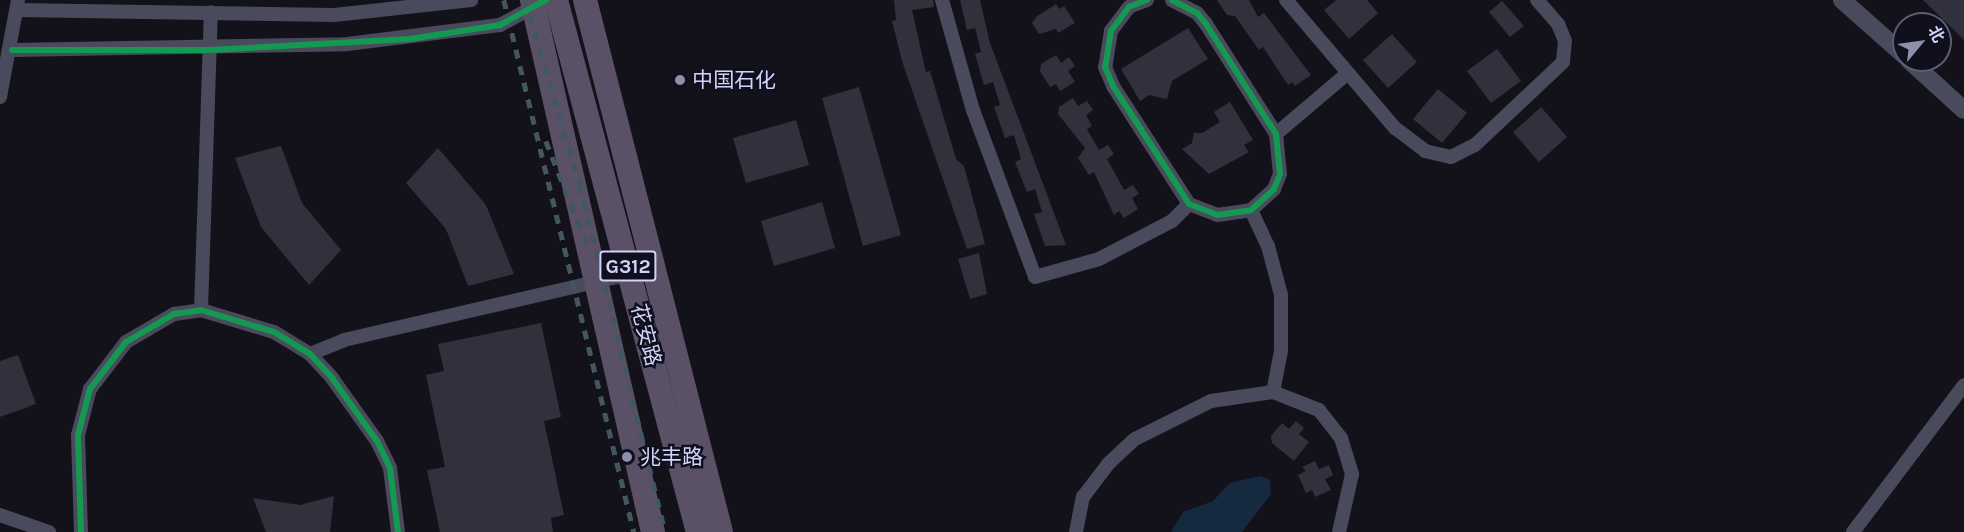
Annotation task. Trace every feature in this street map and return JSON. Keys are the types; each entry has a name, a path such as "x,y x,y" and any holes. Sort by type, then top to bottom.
{"highway":[{"name":"花安路","path":"585,0 721,532"},
{"name":"花安路","path":"542,2 698,532"},
{"path":"542,2 593,282 653,532"}],"street":[{"path":"0,97 12,50 17,5 334,15 471,0"},
{"path":"942,0 973,110 1035,277 1099,259 1172,220 1189,204"},
{"path":"1146,0 1126,4 1111,31 1105,68 1189,204 1217,215 1251,210 1274,189 1280,174 1276,134 1206,24 1197,13 1172,0"},
{"path":"1286,0 1410,142 1437,156 1462,155 1563,62 1565,41 1558,24 1537,0"},
{"path":"1842,0 1892,45"},
{"path":"12,50 211,50 410,39 500,25 542,2"},
{"path":"201,310 211,12"},
{"path":"1922,72 1964,110"},
{"path":"1276,134 1348,73"},
{"path":"1251,210 1273,261 1281,295 1282,311 1273,392"},
{"path":"310,354 344,340 626,275"},
{"path":"81,532 78,435 90,389 126,342 174,314 201,310 274,332 310,354 377,441 390,468 398,532"},
{"path":"1853,532 1964,385"},
{"path":"1076,532 1083,497 1109,463 1135,439 1157,424 1211,401 1273,392 1319,410 1341,438 1352,474 1339,532"},
{"path":"0,515 49,532"}],"water":[{"path":"1260,476 1270,480 1271,494 1242,532 1171,532 1183,512 1213,501 1230,483"}],"building":[{"path":"894,0 933,0 934,7 912,10 926,72 930,71 956,159 964,166 985,244 967,249 902,61 892,21 896,20"},
{"path":"960,0 980,0 990,43 1066,245 1045,246 1034,214 1042,212 1035,189 1027,192 1015,162 1021,159 1014,135 1005,138 994,107 1000,105 993,82 984,85 975,54 981,52 975,28 967,30"},
{"path":"1217,0 1249,0 1258,17 1264,13 1311,75 1295,86 1292,82 1288,85 1263,47 1259,50 1235,16 1227,15"},
{"path":"1336,0 1367,0 1378,13 1349,39 1324,10"},
{"path":"1923,0 1964,0 1964,40 1952,28 1952,12 1935,12"},
{"path":"1502,1 1524,26 1510,37 1489,12"},
{"path":"1056,4 1059,9 1064,6 1075,23 1058,33 1056,29 1039,34 1032,23 1036,17"},
{"path":"1188,28 1208,59 1172,81 1167,99 1149,95 1140,101 1121,69"},
{"path":"1392,34 1417,62 1388,88 1363,60"},
{"path":"1497,49 1521,81 1491,103 1467,71"},
{"path":"1056,55 1061,63 1069,57 1075,66 1068,71 1075,82 1060,91 1056,84 1050,87 1040,71 1041,64"},
{"path":"859,87 901,235 863,246 822,98"},
{"path":"1438,89 1467,113 1442,143 1413,119"},
{"path":"1073,98 1078,106 1087,101 1093,110 1086,115 1092,126 1087,129 1099,150 1108,145 1114,154 1107,159 1124,190 1133,185 1139,194 1132,198 1138,209 1124,218 1119,211 1114,215 1094,172 1089,175 1078,158 1085,148 1058,114 1059,107"},
{"path":"1230,102 1253,140 1244,145 1249,152 1209,174 1182,149 1192,143 1194,133 1202,133 1220,122 1214,112"},
{"path":"1541,107 1567,137 1539,162 1513,132"},
{"path":"796,120 809,165 746,183 733,138"},
{"path":"281,146 302,203 341,250 309,285 261,227 235,158"},
{"path":"438,148 486,205 514,274 468,286 446,229 406,183"},
{"path":"822,202 835,248 774,266 761,221"},
{"path":"979,253 987,294 970,299 958,259"},
{"path":"541,323 561,417 544,421 564,515 551,518 553,532 440,532 427,470 445,467 426,375 444,371 438,344"},
{"path":"18,355 36,404 0,417 0,361"},
{"path":"1296,421 1304,428 1299,434 1309,442 1294,461 1272,443 1271,436 1282,423 1289,429"},
{"path":"1315,461 1319,469 1329,465 1333,475 1325,479 1331,490 1315,497 1312,490 1306,493 1298,475 1306,471 1302,467"},
{"path":"334,496 330,532 266,532 253,498 300,505"}],"railway":[{"path":"504,0 634,532"},
{"path":"525,0 580,185 665,532"},
{"path":"546,141 588,247"}],"cycle path":[{"path":"12,50 211,50 410,39 500,25 546,0"},
{"path":"1147,0 1129,7 1111,31 1105,67 1113,86 1189,204 1217,215 1251,210 1274,189 1280,174 1276,134 1206,24 1197,13 1172,0"},
{"path":"81,532 78,435 90,389 126,342 174,314 201,310 274,332 310,354 332,378 377,441 390,468 398,532"}],"place":[{"name":"中国石化","path":"680,80"},
{"name":"兆丰路","path":"627,457"}]}
